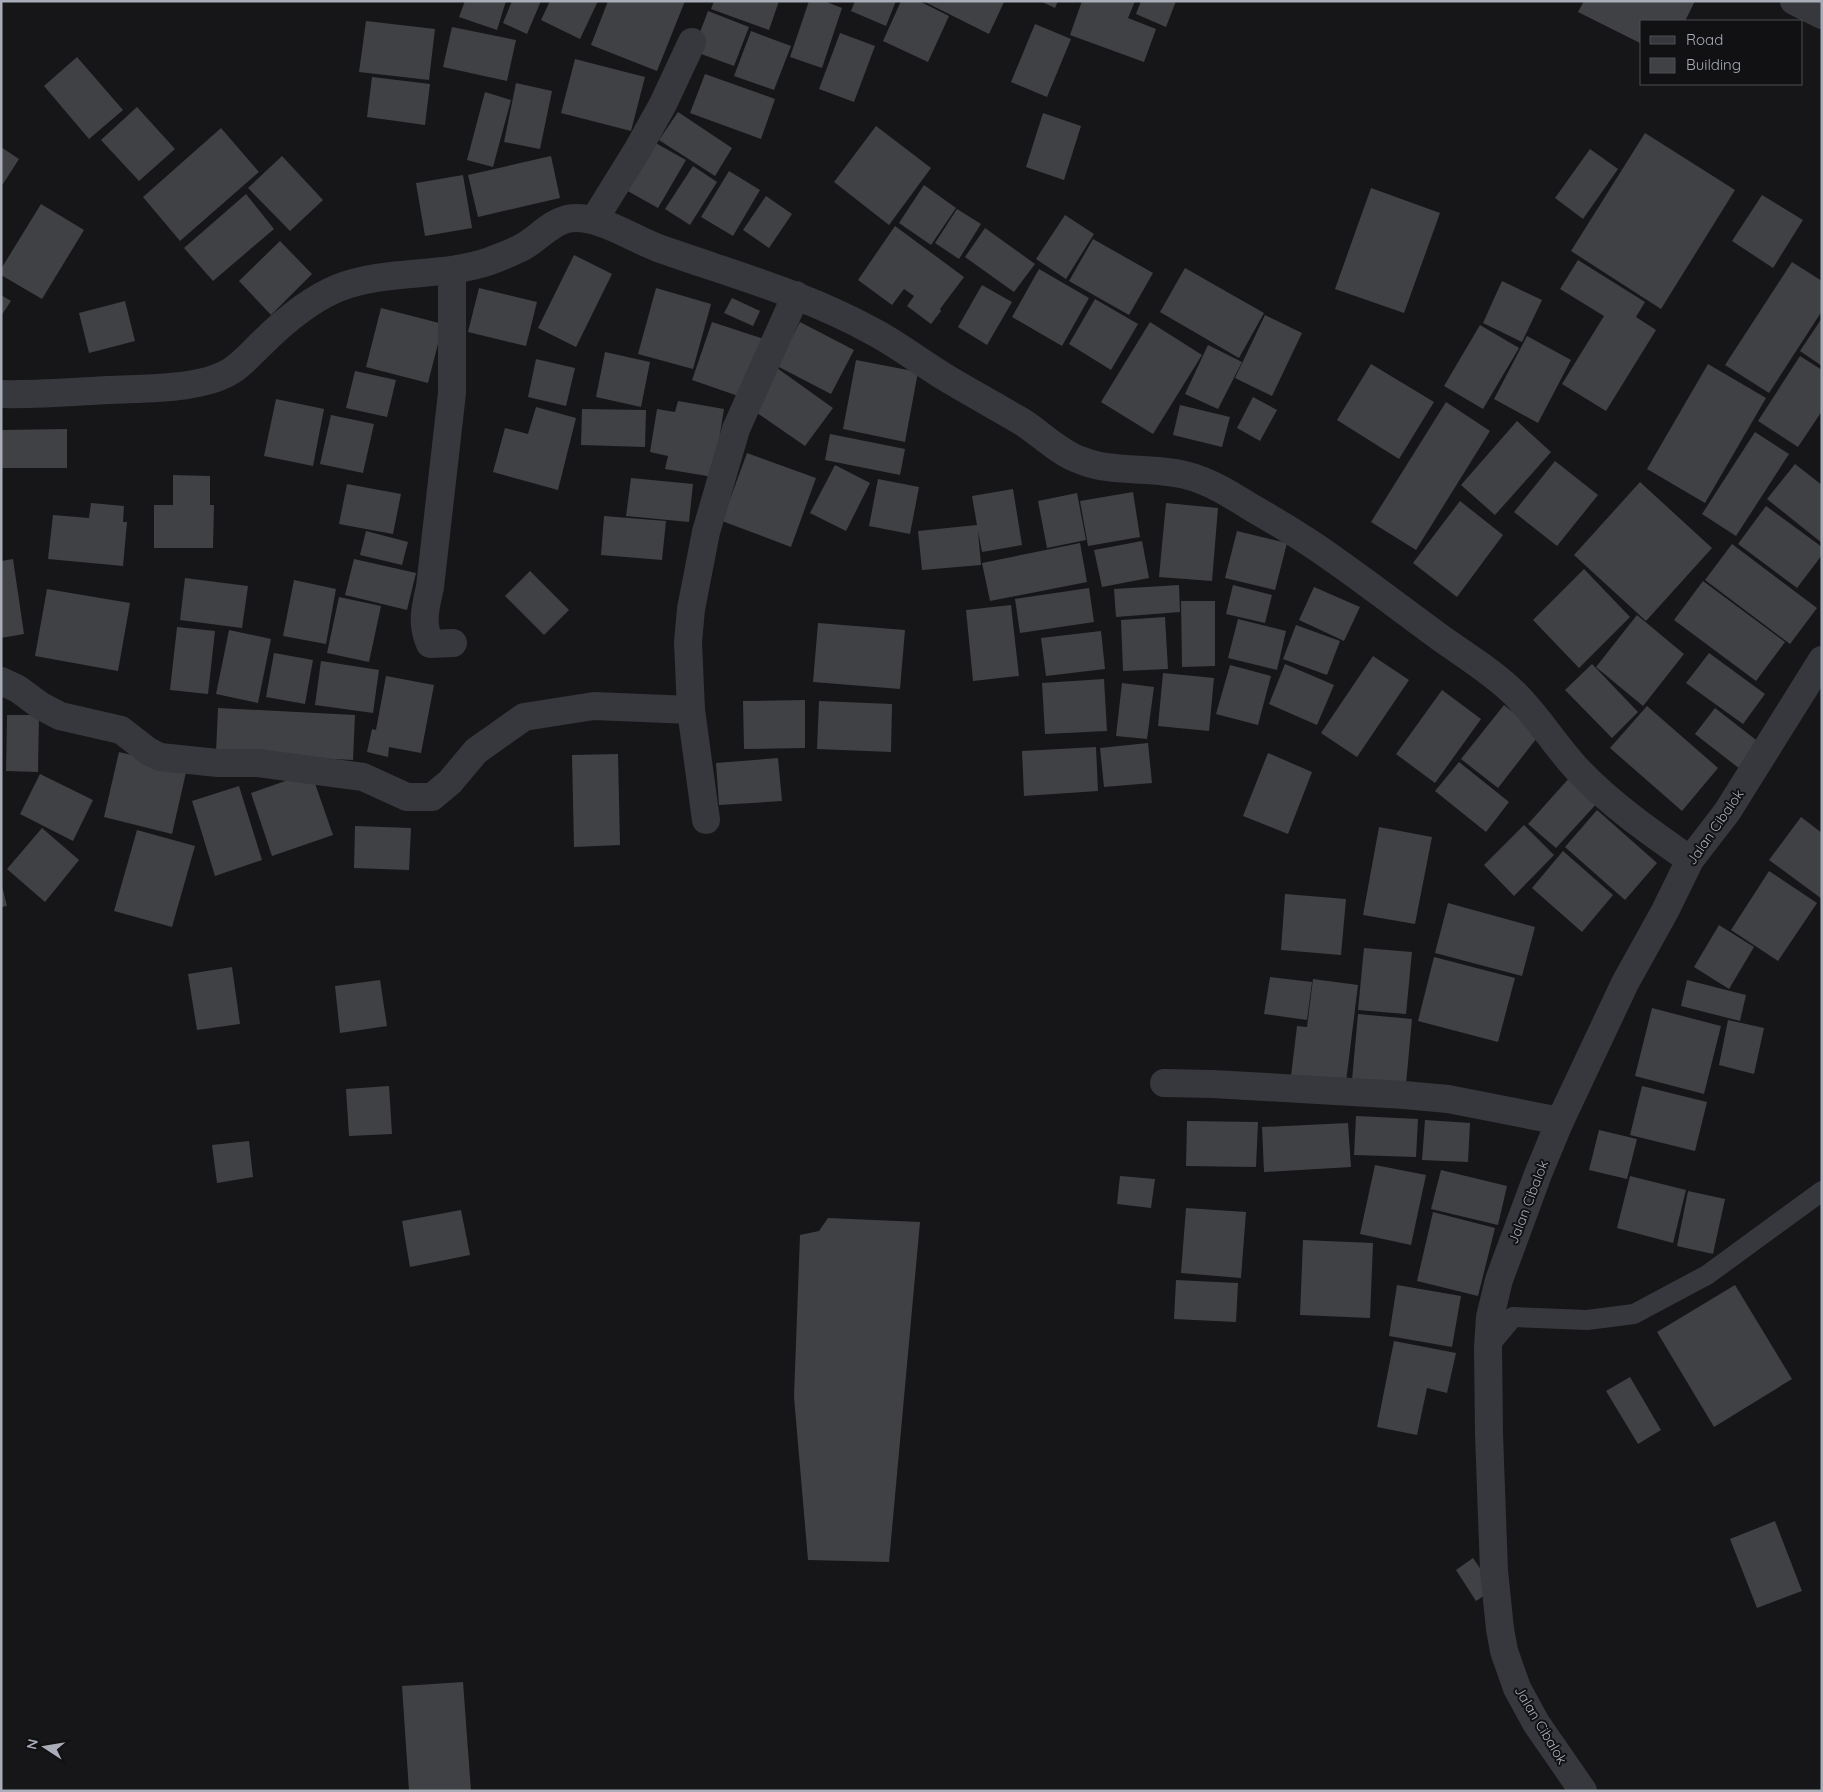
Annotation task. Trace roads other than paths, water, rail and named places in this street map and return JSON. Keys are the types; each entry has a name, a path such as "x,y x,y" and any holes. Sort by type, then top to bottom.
{"street":[{"path":"1794,1 1822,15"},
{"path":"594,220 663,104 692,42"},
{"path":"1,394 154,387 209,381 229,373 288,320 335,289 387,277 452,271 487,262 526,245 555,224 568,219 594,220 647,244 796,295 836,312 873,331 1036,431 1074,459 1101,467 1123,470 1146,469 1192,476 1239,499 1338,563 1460,652 1490,671 1533,712 1557,746 1592,784 1638,823 1690,860"},
{"path":"452,271 452,393 430,587 424,615 424,631 430,644 453,643"},
{"path":"706,820 691,710 688,642 691,609 709,524 736,429 796,295"},
{"name":"Jalan Cibalok","path":"1583,1791 1536,1723 1517,1688 1504,1651 1494,1571 1489,1434 1488,1347 1490,1317 1517,1228 1560,1121 1625,983 1665,911 1690,860 1726,812 1822,660"},
{"path":"1,681 18,689 41,706 60,716 121,730 148,751 160,757 218,763 258,763 363,777 407,797 432,797 450,782 476,751 524,717 594,706 691,710"},
{"path":"1164,1084 1213,1084 1404,1095 1448,1100 1560,1121"}],"lane":[{"path":"1488,1347 1513,1317 1587,1320 1634,1314 1707,1275 1822,1191"}]}
